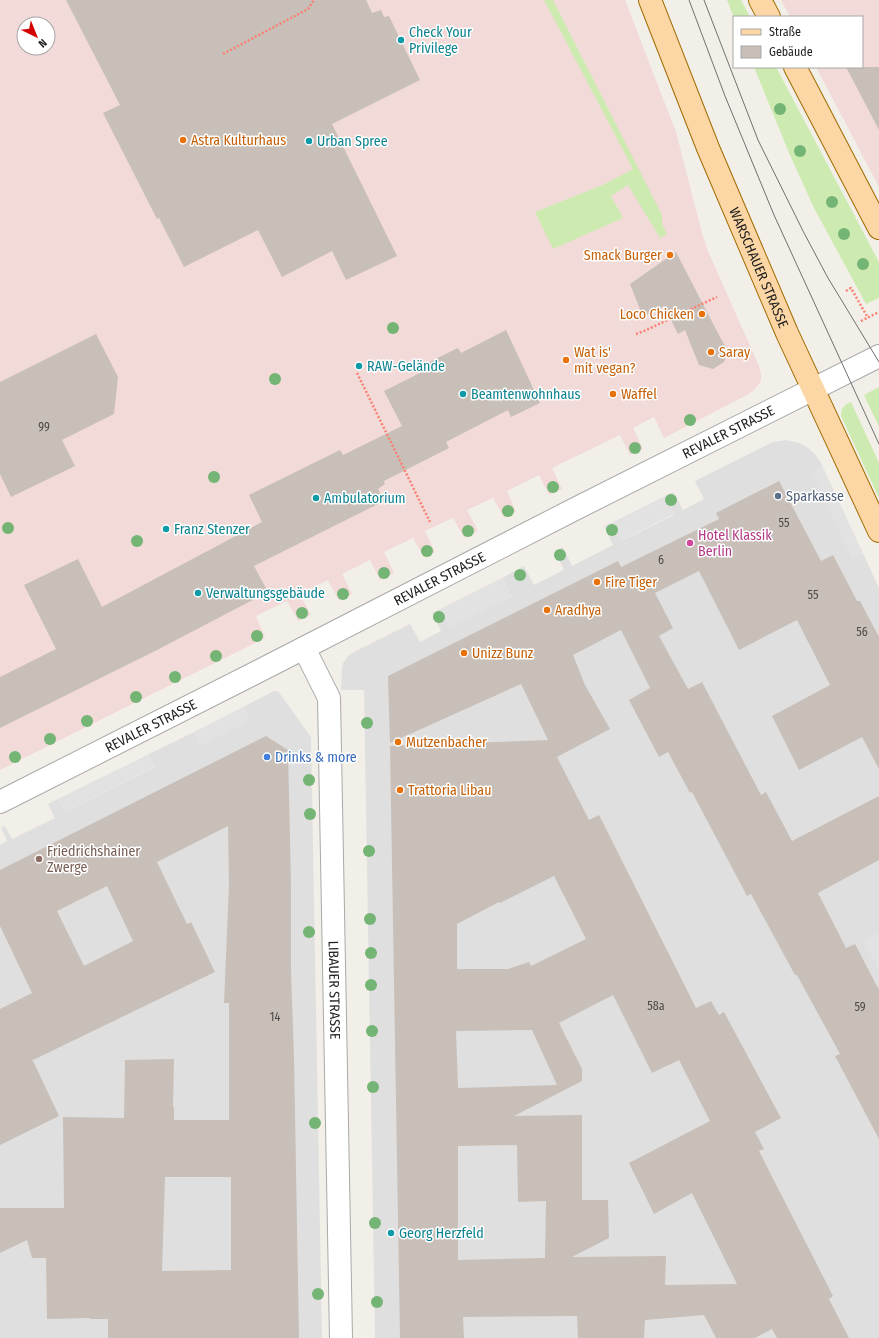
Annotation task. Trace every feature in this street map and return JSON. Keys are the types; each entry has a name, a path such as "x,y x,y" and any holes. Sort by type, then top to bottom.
{"main road":[{"name":"WARSCHAUER STRASSE","path":"650,0 708,148 787,332 879,531"},
{"path":"760,0 768,16"},
{"path":"796,68 879,228"}],"street":[{"name":"REVALER STRASSE","path":"0,802 879,356"},
{"name":"LIBAUER STRASSE","path":"304,648 329,698 341,1338"}],"path":[{"path":"223,54 308,9 314,0"},
{"path":"846,291 851,288 868,318"},
{"path":"636,334 717,297"},
{"path":"861,321 879,312"},
{"path":"357,373 430,522"}],"shaded area":[{"name":"RAW-Gelände","path":"0,0 625,0 676,132 708,251 759,366 761,381 749,394 664,438 654,417 633,428 643,449 630,455 620,435 552,468 562,489 549,495 539,475 507,491 516,512 504,518 493,498 467,510 478,531 464,538 453,518 425,531 435,552 424,558 413,538 384,552 394,573 380,580 370,560 342,574 352,594 339,601 328,580 300,594 311,615 298,621 287,601 256,616 265,638 0,770"},
{"path":"781,0 879,0 879,187 817,68 863,68 863,16 789,16"},
{"path":"786,440 799,443 807,447 820,461 879,588 879,1338 375,1338 364,690 341,690 343,663 352,653 410,624 420,642 441,631 432,613 440,609 450,626 512,596 502,578 524,566 534,585 564,570 555,551 563,547 572,566 613,545 604,526 613,522 623,540 674,515 665,496 673,492 683,510 704,499 695,481 773,442"},
{"path":"822,467 863,554 852,559 811,472"},
{"path":"665,496 674,514 622,540 613,522"},
{"path":"502,578 512,596 450,627 440,609"},
{"path":"274,691 278,691 311,737 322,1338 0,1338 0,845 7,841 1,828 5,826 12,839 55,818 48,804 58,799 65,812 155,767 149,754 194,732 201,744 249,720 243,707"},
{"path":"243,707 249,720 200,745 194,732"},
{"path":"149,754 156,766 65,812 58,799"},
{"path":"879,933 879,971 863,941"}],"green space":[{"path":"544,0 553,0 662,215 662,224 667,234 660,238 628,185 611,196 623,218 553,249 535,212 605,184 633,169"},
{"path":"727,0 741,0 749,16 733,16"},
{"path":"754,68 777,68 879,262 879,298 866,304 814,208 789,153"},
{"path":"879,387 879,427 864,395"},
{"path":"851,402 879,463 879,498 841,416 843,407"}],"building":[{"path":"66,0 366,0 372,13 381,10 384,17 389,16 420,80 332,124 397,256 346,280 332,251 282,277 258,230 184,267 159,218 157,219 103,113 120,105"},
{"path":"879,67 879,130 847,68"},
{"path":"676,252 728,351 724,362 713,369 699,365 685,330 678,334 664,306 643,317 630,284"},
{"path":"506,330 540,403 511,417 508,410 446,442 449,448 384,481 385,484 378,489 384,501 254,566 268,592 157,650 0,728 0,677 56,649 24,585 78,559 102,607 262,522 249,495 340,450 343,455 402,426 384,391 428,369 425,364 458,348 461,353"},
{"path":"96,334 118,377 114,414 62,440 75,466 11,497 0,474 0,382"},
{"path":"779,481 821,561 833,555 857,601 860,601 879,637 879,769 862,737 799,770 772,716 830,685 797,620 739,650 699,571 655,593 673,628 659,636 688,689 702,682 761,795 766,792 792,841 879,796 879,860 818,893 846,948 855,944 879,990 879,1139 835,1056 840,1054 751,894 747,896 692,792 690,793 668,752 659,757 629,700 650,688 621,630 573,655 585,685 610,729 557,757 589,820 599,815 696,1008 711,1001 719,1015 724,1012 781,1118 755,1132 764,1149 759,1151 833,1296 829,1299 849,1338 777,1338 772,1329 755,1338 716,1338 704,1315 645,1320 644,1338 578,1338 577,1316 463,1317 464,1338 400,1338 390,746 548,740 549,742 521,684 390,743 388,676 618,561 621,567 719,519 716,513","holes":["554,876 586,939 531,966 529,962 508,969 457,969 457,924 499,902 500,903","613,995 652,1073 679,1060 710,1121 629,1163 654,1214 692,1193 737,1284 665,1285 666,1256 572,1257 609,1238 608,1200 582,1200 582,1115 514,1116 582,1081 582,1069 559,1023","532,1030 557,1085 458,1088 456,1031","517,1145 518,1202 546,1201 545,1258 458,1260 458,1146"]},
{"path":"266,736 288,750 299,1338 108,1338 108,1319 47,1319 46,1258 32,1258 27,1240 0,1253 0,1208 64,1208 63,1117 124,1118 125,1060 174,1059 174,1120 229,1120 229,1003 224,1003 229,885 228,826 157,862 187,924 191,922 215,972 31,1061 33,1061 59,1116 0,1145 0,1009 32,993 0,926 0,870","holes":["107,886 133,941 84,966 57,911","165,1177 231,1177 231,1270 162,1271"]}],"tram line":[{"path":"689,0 725,96 774,215 879,444"},
{"path":"704,0 758,140 828,278 879,362"}],"place":[{"name":"Check Your Privilege","path":"401,40"},
{"name":"Astra Kulturhaus","path":"183,140"},
{"name":"Urban Spree","path":"309,141"},
{"name":"Smack Burger","path":"670,255"},
{"name":"Loco Chicken","path":"702,314"},
{"name":"Saray","path":"711,352"},
{"name":"Wat is' mit vegan?","path":"566,360"},
{"name":"RAW-Gelände","path":"359,366"},
{"name":"Beamtenwohnhaus","path":"463,394"},
{"name":"Waffel","path":"613,394"},
{"name":"Sparkasse","path":"778,496"},
{"name":"Ambulatorium","path":"316,498"},
{"name":"Franz Stenzer","path":"166,529"},
{"name":"Hotel Klassik Berlin","path":"690,543"},
{"name":"Fire Tiger","path":"597,582"},
{"name":"Verwaltungsgebäude","path":"198,593"},
{"name":"Aradhya","path":"547,610"},
{"name":"Unizz Bunz","path":"464,653"},
{"name":"Mutzenbacher","path":"398,742"},
{"name":"Drinks & more","path":"267,757"},
{"name":"Trattoria Libau","path":"400,790"},
{"name":"Friedrichshainer Zwerge","path":"39,859"},
{"name":"Georg Herzfeld","path":"391,1233"}]}
